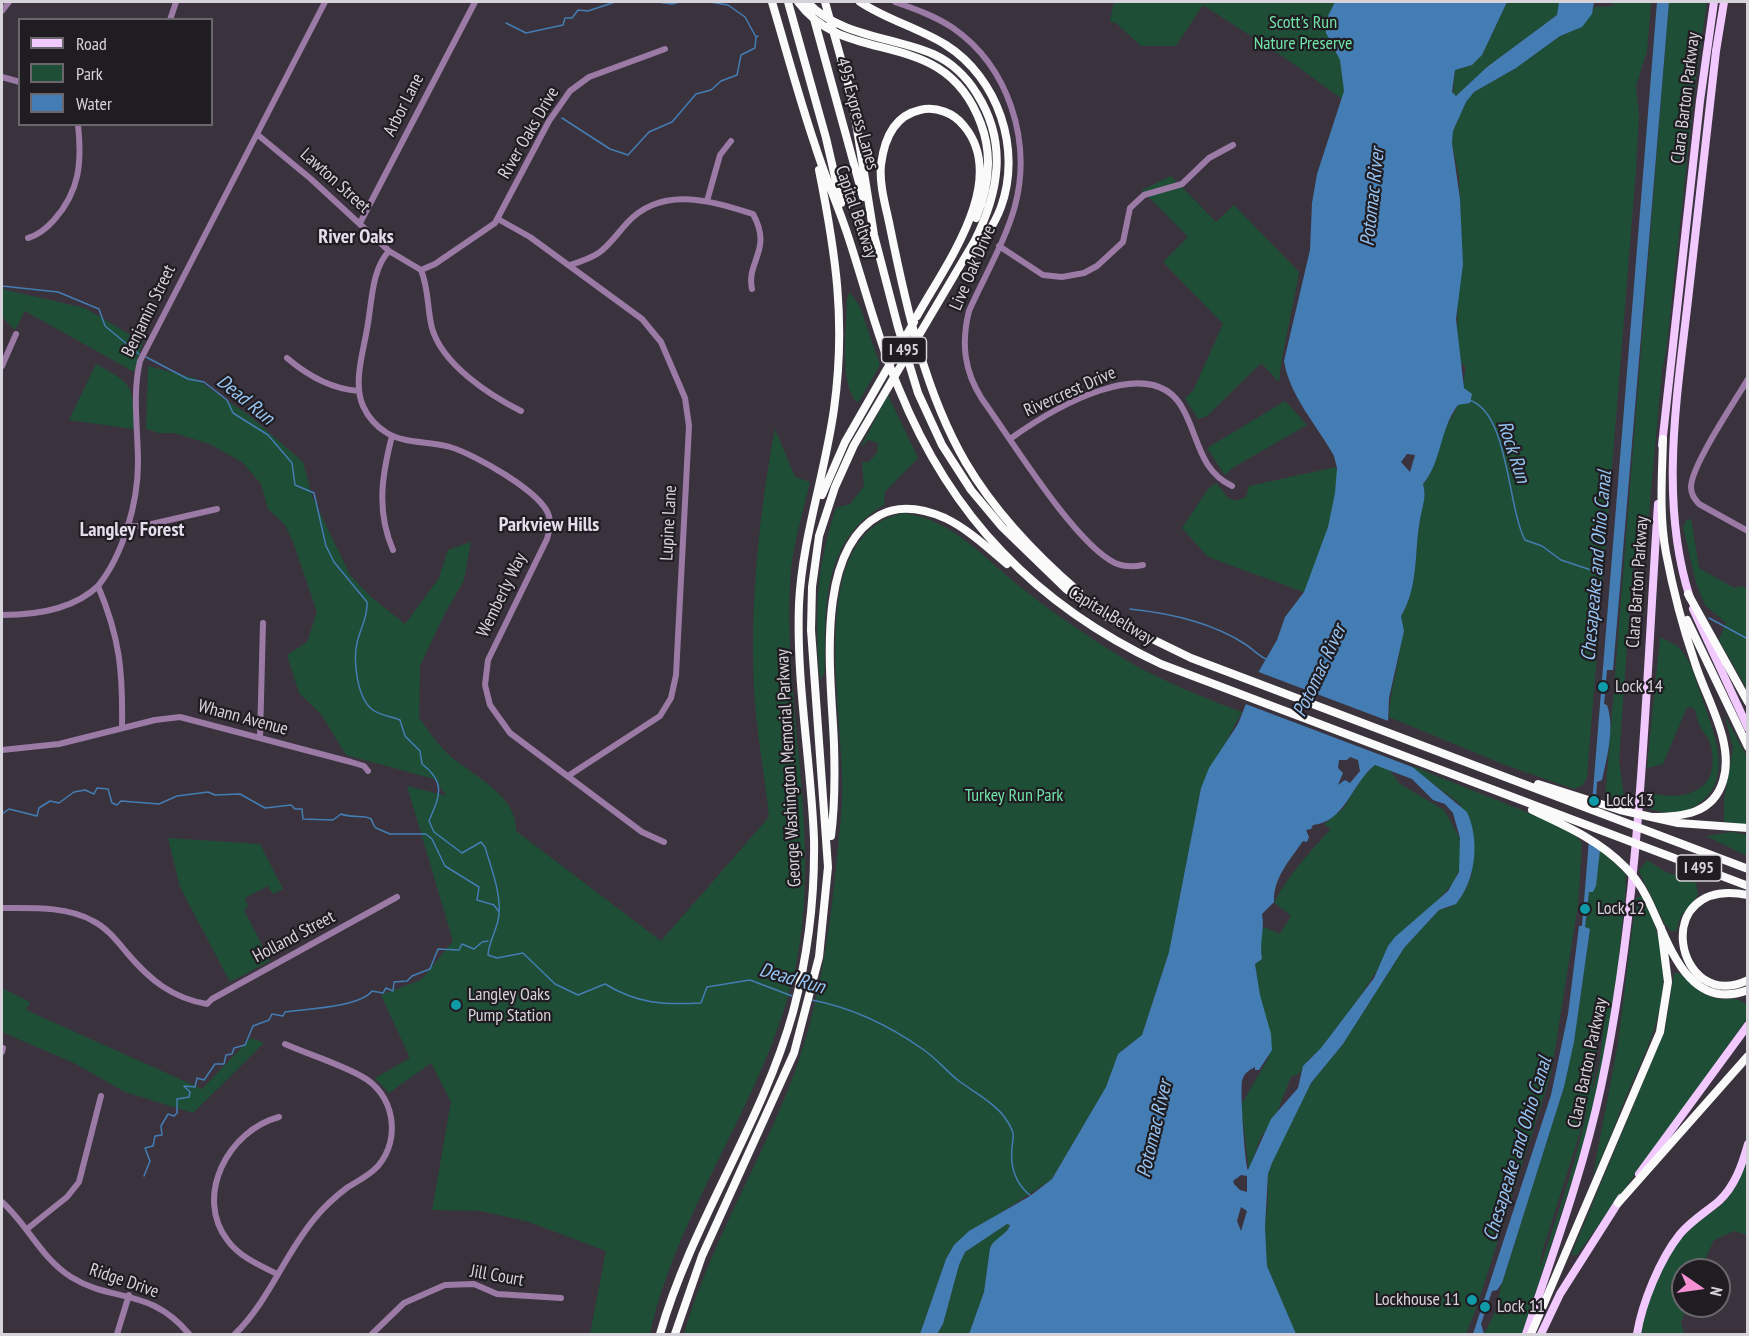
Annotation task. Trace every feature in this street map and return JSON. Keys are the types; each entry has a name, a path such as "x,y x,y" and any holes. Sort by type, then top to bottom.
{"highway":[{"name":"Capital Beltway","path":"772,2 815,146 846,230 888,360 927,452 956,498 986,536 1055,601 1096,631 1161,664 1488,789 1565,821"},
{"name":"495 Express Lanes","path":"788,2 826,138 846,230"},
{"path":"798,2 805,12 831,31 935,55 962,75 986,108 994,128 998,175 986,219 854,445 835,487 819,536 813,569 811,630 828,867"},
{"path":"809,2 846,29 933,63 962,88 979,118 985,136 989,163 986,186 975,222 917,316"},
{"name":"495 Express Lanes","path":"809,2 874,235"},
{"name":"Capital Beltway","path":"825,2 852,98 874,235 918,393 955,467 985,507 1033,560 1088,605 1167,647 1494,772 1567,796"},
{"path":"860,2 886,18 939,41 965,61 981,78 995,102 1007,138 1009,167 1000,209 980,244 921,331"},
{"path":"810,533 835,463 872,395 917,316 971,219 978,190 978,160 968,130 951,114 932,109 909,113 898,121 889,132 881,166 881,180 897,260 932,388 962,455 993,504 1047,562 1090,602 1120,623"},
{"path":"810,533 834,403 841,314 835,256 815,146"},
{"path":"1652,817 1686,816 1703,808 1721,787 1726,768 1722,737 1695,664 1662,529 1663,439"},
{"path":"828,867 835,772 829,650 831,612 840,569 860,531 873,518 893,510 909,508 929,512 964,530 1055,601"},
{"name":"George Washington Memorial Parkway","path":"660,1335 689,1251 770,1078 788,1029 806,952 812,905 814,840 799,623 802,576 810,533"},
{"path":"1673,580 1691,631 1748,747"},
{"path":"1688,594 1748,702"},
{"path":"1567,796 1677,823 1748,828"},
{"name":"I 495","path":"1567,796 1748,869"},
{"path":"1565,821 1614,856 1646,895 1680,966 1693,982 1702,988 1723,994 1748,990"},
{"name":"I 495","path":"1565,821 1650,849 1748,886"},
{"name":"George Washington Memorial Parkway","path":"675,1335 702,1256 778,1094 801,1033 819,957 828,867"},
{"path":"1748,895 1719,893 1702,900 1684,922 1682,944 1689,964 1705,979 1724,985 1748,980"},
{"path":"1528,1335 1660,1032 1668,982 1661,928"},
{"path":"1618,1203 1748,1056"}],"main road":[{"name":"Clara Barton Parkway","path":"1528,1335 1578,1175 1601,1087 1619,984 1630,899 1663,439 1701,89 1714,2"},
{"name":"Clara Barton Parkway","path":"1724,2 1716,51 1674,438 1676,524 1688,594 1706,641 1748,728"},
{"path":"1541,1335 1560,1294 1618,1203 1748,1025"},
{"path":"1637,1335 1646,1298 1673,1246 1689,1224 1720,1199 1736,1178 1748,1144"}],"street":[{"path":"2,11 9,2"},
{"path":"171,18 176,2"},
{"name":"Benjamin Street","path":"98,586 110,568 126,526 137,478 136,383 140,361 325,2"},
{"name":"Arbor Lane","path":"360,223 475,2"},
{"name":"Live Oak Drive","path":"895,2 933,16 963,36 991,66 1011,105 1019,134 1021,170 1015,205 969,311 964,346 972,381 1065,515 1081,533 1113,561 1124,566 1143,565"},
{"name":"River Oaks Drive","path":"498,219 549,121 570,91 589,77 665,49"},
{"path":"2,77 18,81"},
{"path":"28,238 45,230 71,195 80,165 78,126"},
{"name":"Lawton Street","path":"258,135 389,251 421,270"},
{"path":"707,201 720,155 730,141"},
{"path":"999,246 1043,275 1062,278 1084,273 1097,266 1123,242 1130,208 1144,195 1182,184 1209,158 1233,145"},
{"path":"521,411 461,372 448,358 432,328 421,270 482,234 498,219 521,231 570,266 600,254 628,223 652,205 680,199 707,201 734,208 753,214 758,223 761,249 751,273 752,289"},
{"path":"287,358 320,381 341,389 359,391 375,284 381,262 389,251"},
{"name":"Lupine Lane","path":"568,776 654,722 671,698 676,675 689,426 684,398 665,350 655,333 636,314 570,266"},
{"path":"2,366 16,334"},
{"path":"1748,379 1697,468 1691,487 1694,498 1699,504 1748,531"},
{"name":"Rivercrest Drive","path":"1010,438 1069,405 1122,384 1144,382 1165,389 1178,401 1204,459 1218,478 1232,486"},
{"name":"Wemberly Way","path":"359,391 367,414 379,428 392,436 446,446 469,454 515,483 546,509 550,520 549,534 492,651 486,669 485,686 493,711 506,729 651,838 664,842"},
{"path":"392,436 382,474 381,493 387,534 393,550"},
{"path":"126,526 143,526 217,509"},
{"path":"2,615 36,613 58,608 86,595 98,586 112,622 122,660 122,728"},
{"path":"260,737 262,623"},
{"name":"Whann Avenue","path":"2,750 59,744 122,728 180,717 364,766 368,771"},
{"name":"Holland Street","path":"2,908 48,909 91,919 113,936 141,969 159,985 190,1001 207,1004 212,999 397,897"},
{"path":"234,1335 254,1314 290,1250 316,1216 342,1192 375,1169 390,1144 393,1124 383,1096 363,1077 285,1044"},
{"path":"27,1229 67,1197 79,1182 101,1096"},
{"path":"277,1274 242,1255 229,1242 217,1220 214,1195 216,1178 226,1157 255,1128 279,1117"},
{"name":"Ridge Drive","path":"2,1202 49,1258 68,1275 89,1286 129,1295 163,1310 189,1335"},
{"name":"Jill Court","path":"372,1335 404,1303 445,1285 474,1284 497,1294 561,1298"},
{"path":"117,1335 129,1295"}],"green space":[{"name":"Scott's Run Nature Preserve","path":"1114,2 1333,2 1342,9 1361,40 1342,99 1291,62 1203,5 1176,46 1141,46 1117,24 1110,21"},
{"path":"1507,2 1559,2 1557,15 1487,67 1457,95 1453,95 1455,70 1472,65 1482,55"},
{"path":"1608,2 1651,2 1647,51 1636,86 1639,115 1636,170 1587,777 1583,785 1574,789 1505,765 1389,717 1400,652 1401,616 1411,593 1415,569 1424,498 1423,484 1432,469 1439,441 1464,388 1466,368 1461,362 1457,338 1458,296 1463,264 1459,177 1452,143 1453,131 1466,102 1474,92 1516,68 1560,36 1582,27 1595,7 1616,6"},
{"path":"1669,2 1707,2 1662,370 1646,547 1636,558 1632,573 1619,760 1625,805 1605,799"},
{"path":"1171,176 1216,222 1234,205 1299,272 1279,382 1261,363 1207,416 1198,419 1185,398 1193,391 1223,324 1163,262 1188,237 1142,190"},
{"path":"2,287 6,290 85,308 134,337 144,339 134,372 25,311 15,330 2,317"},
{"path":"850,292 860,307 880,365 858,403 848,383 846,369 847,299"},
{"path":"96,364 118,377 129,388 133,403 134,429 69,420"},
{"path":"148,366 194,378 250,416 303,462 312,496 350,575 371,597 405,624 439,578 448,550 471,542 464,580 445,613 420,666 419,718 448,754 501,796 515,818 516,831 661,941 769,817 755,705 753,624 760,526 775,429 795,477 810,482 795,546 790,584 792,679 804,823 805,870 803,918 796,965 783,1013 765,1060 681,1240 663,1286 650,1334 590,1334 606,1251 529,1222 481,1211 432,1210 451,1102 431,1063 389,1093 375,1078 410,1058 381,995 421,980 453,941 407,786 447,796 434,779 346,755 321,714 299,693 287,655 307,642 317,612 293,542 285,525 268,509 261,484 243,463 210,444 174,433 159,433 146,429"},
{"path":"888,395 918,458 885,492 884,505 864,520 849,537 838,556 827,599 825,669 820,678 817,634 818,592 829,530 836,508 850,504 864,486 862,462 869,462 877,453 878,443 868,440 860,448"},
{"path":"1285,401 1307,425 1234,467 1225,475 1207,448"},
{"path":"1336,467 1338,499 1335,515 1309,594 1208,557 1182,528 1208,489 1216,483 1228,498 1236,501 1246,497 1249,486"},
{"name":"Turkey Run Park","path":"903,513 921,517 954,532 1046,607 1131,663 1178,686 1242,712 1201,788 1169,952 1142,1035 1118,1054 1106,1087 1052,1179 988,1221 946,1259 920,1334 684,1334 705,1273 785,1097 809,1026 825,954 842,805 836,639 839,595 850,558 871,529"},
{"path":"1691,519 1699,568 1734,588 1742,586 1747,589 1747,689 1719,640 1726,623 1705,605 1696,583 1683,527 1687,520"},
{"path":"1660,637 1678,647 1688,659 1711,724 1718,754 1719,769 1716,782 1709,795 1685,811 1672,812 1648,808 1650,793 1677,796 1698,789 1706,783 1713,761 1710,743 1700,726 1694,708 1687,707 1663,764 1647,768"},
{"path":"1725,716 1747,757 1747,825 1724,822 1724,800 1733,748"},
{"path":"1407,764 1571,830 1582,843 1578,905 1551,1074 1466,1334 1296,1334 1267,1266 1265,1227 1268,1174 1280,1142 1311,1083 1343,1044 1404,948 1439,910 1449,908 1460,898 1472,874 1472,860 1460,804"},
{"path":"1375,765 1388,768 1400,784 1444,810 1460,838 1461,864 1454,882 1381,964 1359,998 1321,1048 1309,1059 1300,1073 1291,1077 1278,1110 1259,1141 1249,1170 1241,1105 1269,1057 1255,964 1262,959 1259,941 1264,927 1280,934 1291,916 1274,902 1300,864 1331,829 1324,824 1343,809 1362,778"},
{"path":"1732,832 1747,835 1747,856 1706,836"},
{"path":"168,838 260,844 283,889 273,894 268,886 245,898 248,907 244,910 270,961 230,982 180,887"},
{"path":"1600,850 1625,873 1626,886 1617,977 1598,1089 1579,1160 1522,1334 1484,1334 1496,1310 1500,1290 1564,1087 1574,1042 1590,930 1585,927 1589,892 1593,892","holes":["1602,1011 1605,1014 1599,1067 1592,1091 1597,1053 1596,1038","1589,1104 1572,1170 1540,1268 1542,1252"]},
{"path":"1647,860 1664,871 1696,883 1698,895 1681,916 1676,931 1671,931 1664,923 1639,871"},
{"path":"1642,896 1654,925 1661,951 1664,976 1662,999 1648,1047 1593,1175 1618,1044 1636,898"},
{"path":"1674,973 1679,973 1705,994 1720,999 1734,999 1747,1005 1747,1019 1577,1255 1571,1255 1665,1030"},
{"path":"2,988 30,1002 26,1010 202,1089 251,1038 264,1043 193,1113 125,1092 74,1063 2,1032"},
{"path":"1747,1159 1747,1235 1734,1231 1714,1240 1706,1258 1671,1258 1671,1318 1682,1318 1681,1322 1684,1334 1641,1334 1646,1308 1673,1251 1692,1226 1729,1197"},
{"path":"1010,1224 1007,1231 990,1248 984,1292 969,1334 937,1334 943,1324 959,1265 965,1252"}],"water":[{"name":"Potomac River","path":"1335,2 1507,2 1482,55 1472,65 1455,70 1452,92 1456,96 1487,67 1557,15 1559,2 1594,2 1592,14 1582,27 1560,36 1516,68 1474,92 1466,102 1453,131 1452,143 1460,199 1463,264 1456,319 1464,388 1472,394 1470,403 1458,405 1452,414 1434,466 1423,484 1424,498 1415,569 1411,593 1401,616 1404,631 1389,698 1388,723 1398,755 1467,812 1475,847 1472,872 1456,904 1439,910 1404,948 1343,1044 1311,1083 1272,1163 1268,1174 1265,1227 1267,1266 1296,1334 969,1334 984,1292 990,1248 1010,1225 1007,1224 965,1252 959,1265 943,1324 937,1334 920,1334 946,1259 954,1245 969,1231 1030,1196 1052,1179 1106,1087 1118,1054 1142,1035 1169,952 1201,788 1209,768 1238,724 1259,671 1277,640 1285,617 1304,592 1328,527 1335,493 1337,468 1334,456 1298,399 1284,361 1310,250 1312,203 1317,174 1344,91 1340,60 1326,33 1326,20","holes":["1407,454 1415,455 1410,472 1401,462","1350,757 1358,760 1360,771 1350,783 1345,780 1338,785 1343,773 1338,768 1339,760 1347,760","1375,765 1412,779 1433,800 1445,804 1453,813 1460,838 1459,872 1448,891 1395,937 1388,946 1374,978 1321,1048 1303,1066 1298,1088 1271,1119 1248,1170 1243,1127 1242,1081 1251,1069 1255,1067 1255,1070 1259,1070 1272,1050 1271,1034 1260,995 1255,964 1262,959 1262,914 1274,902 1276,885 1283,870 1303,841 1307,842 1309,837 1306,830 1333,817","1241,1175 1247,1176 1247,1192 1240,1190 1233,1181","1241,1207 1247,1211 1241,1231 1237,1221"]},
{"path":"1657,2 1669,2 1613,670 1607,670 1604,704 1607,705 1609,714 1609,742 1602,780 1597,782 1595,821 1602,832 1596,886 1593,892 1589,892 1585,927 1590,929 1574,1042 1564,1087 1502,1283 1497,1290 1492,1291 1481,1324 1484,1334 1473,1334 1551,1095 1568,1014 1579,926 1582,926"}],"pier":[{"path":"1256,671 1391,722 1400,753 1415,768 1243,703"},
{"path":"1590,795 1599,798 1598,820 1605,832 1603,851 1585,839"}],"waterway":[{"path":"506,23 526,33 563,25 565,18 572,18 578,10 588,11 615,2 645,2"},
{"path":"658,2 672,4 680,2"},
{"path":"710,2 728,5 745,17 756,37 758,36"},
{"path":"562,118 610,149 628,155 649,132 672,122 696,94 711,90 721,81 737,75 741,55 755,48 756,37"},
{"name":"Dead Run","path":"2,286 58,292 99,309 105,326 139,354"},
{"name":"Dead Run","path":"146,357 188,379 204,382 227,400 233,413 268,435 292,463 295,485 314,493 326,546 334,562 367,602 356,651 356,669 363,697 376,712 400,720 405,736 420,751 422,764 435,778 439,791 429,821 434,832 462,853 481,842 485,847 499,897 498,919 488,955 497,958 523,953 555,984 578,995 605,984 629,996 652,1002 701,1003 707,987 750,980 792,996"},
{"name":"Rock Run","path":"1469,400 1482,408 1492,422 1500,441 1519,525 1525,540 1542,546 1561,560 1591,570"},
{"path":"1130,609 1175,616 1204,624 1232,636 1268,660"},
{"name":"Rock Run","path":"1709,618 1748,639"},
{"path":"2,814 9,809 37,816 39,808 50,801 59,803 74,792 85,790 94,794 97,788 108,789 112,803 117,805 121,801 159,804 177,796 208,792 215,795 240,794 265,808 291,805 295,809 302,809 303,819 333,820 341,814 366,817 371,819 376,828 390,834 426,834 432,839 445,866 479,887 477,900 494,905 499,912"},
{"path":"144,1176 150,1161 145,1148 153,1146 155,1136 162,1135 161,1126 168,1114 174,1116 177,1113 177,1099 189,1097 190,1092 184,1086 195,1087 197,1078 204,1080 215,1064 224,1064 226,1055 232,1054 234,1048 245,1045 253,1026 269,1020 272,1014 283,1016 285,1012 345,1004 356,1001 372,991 383,993 386,988 393,991 394,982 407,981 412,976 430,969 438,949 459,950 462,944 474,949 482,942 488,941"},
{"name":"Dead Run","path":"812,1000 857,1013 898,1033 929,1054 959,1081 996,1108 1013,1132 1012,1155 1015,1175 1021,1186 1031,1196"}],"place":[{"name":"Lock 14","path":"1603,687"},
{"name":"Lock 13","path":"1594,801"},
{"name":"Lock 12","path":"1585,909"},
{"name":"Langley Oaks Pump Station","path":"456,1005"},
{"name":"Lockhouse 11","path":"1472,1300"},
{"name":"Lock 11","path":"1485,1307"}],"district":[{"name":"River Oaks","path":"356,237"},
{"name":"Parkview Hills","path":"549,525"},
{"name":"Langley Forest","path":"132,530"}],"water label":[{"name":"Chesapeake and Ohio Canal","path":"1597,566"},
{"name":"Chesapeake and Ohio Canal","path":"1518,1149"}]}
